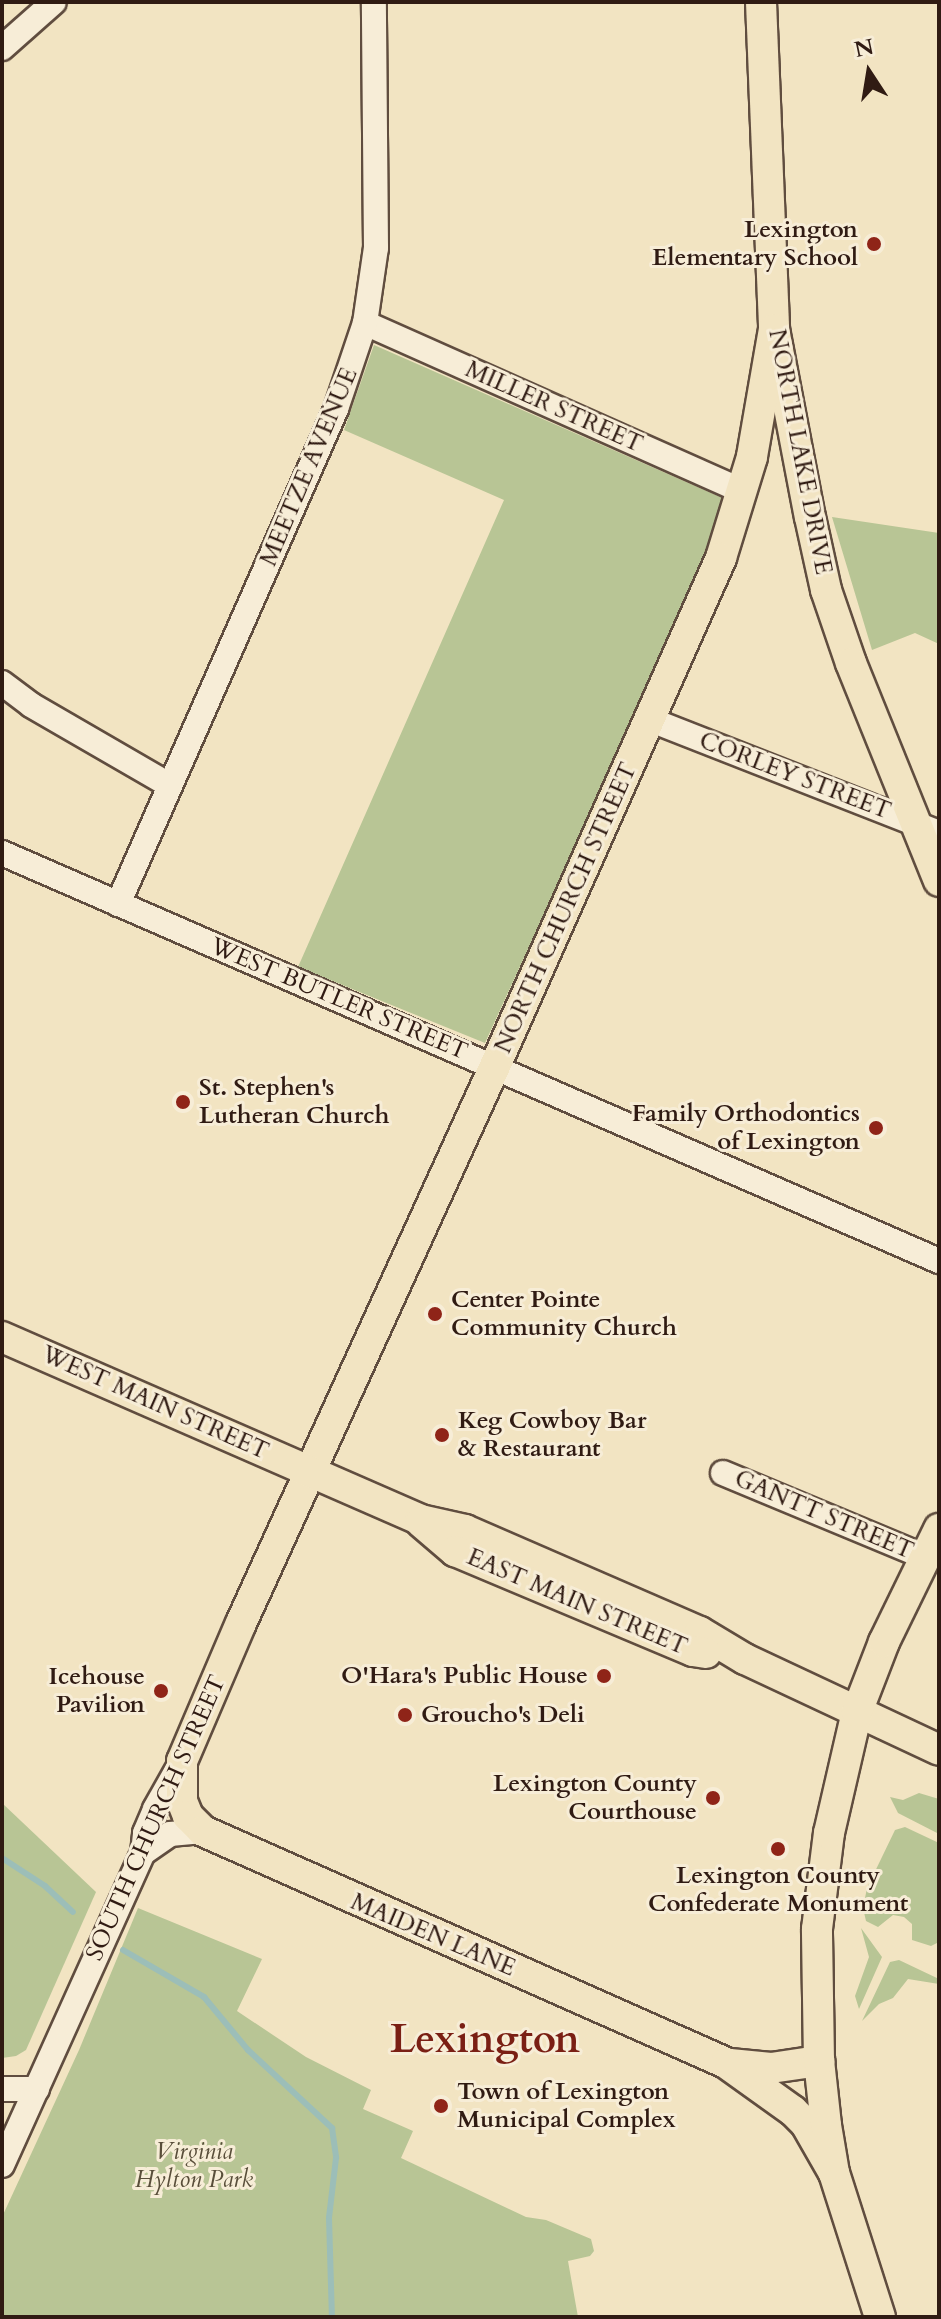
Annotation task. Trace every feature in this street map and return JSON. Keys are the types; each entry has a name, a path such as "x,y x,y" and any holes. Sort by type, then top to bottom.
{"main road":[{"name":"NORTH LAKE DRIVE","path":"761,2 774,329 826,590 851,663 927,828 939,881"},
{"name":"NORTH CHURCH STREET","path":"309,1470 495,1066 721,558 743,491 774,329"},
{"name":"WEST MAIN STREET","path":"2,1337 309,1470"},
{"name":"EAST MAIN STREET","path":"309,1470 420,1520 455,1551 693,1651 745,1659 939,1750"},
{"name":"SOUTH CHURCH STREET","path":"182,1761 309,1470"},
{"path":"880,2317 834,2173 819,2061 817,1967 821,1892 829,1833 857,1712 884,1642 939,1529"},
{"path":"182,1761 184,1809 203,1831"},
{"name":"MAIDEN LANE","path":"203,1831 726,2063 793,2111 806,2124 834,2173"},
{"name":"MAIDEN LANE","path":"726,2063 771,2068 819,2061"}],"street":[{"path":"2,48 54,2"},
{"name":"MEETZE AVENUE","path":"118,904 336,409 365,323 376,248 374,2"},
{"name":"MILLER STREET","path":"365,323 743,491"},
{"path":"2,683 31,705 169,785"},
{"name":"CORLEY STREET","path":"651,720 927,828"},
{"name":"WEST BUTLER STREET","path":"2,853 939,1261"},
{"name":"GANTT STREET","path":"723,1473 925,1557"},
{"name":"SOUTH CHURCH STREET","path":"2,2165 143,1853 145,1833 168,1781 182,1761"},
{"path":"143,1853 170,1834 203,1831"},
{"path":"2,2089 37,2089"}],"green space":[{"path":"374,345 727,500 669,640 485,1043 298,967 504,500 344,430"},
{"path":"832,517 939,533 939,644 915,633 872,650"},
{"path":"919,1793 939,1799 939,1834 898,1813 890,1797 903,1800"},
{"path":"2,1803 96,1892 26,2050 16,2056 2,2058"},
{"path":"905,1827 939,1843 939,1942 931,1946 912,1940 912,1924 904,1917 893,1915 878,1927 866,1921 863,1908 867,1888 895,1830"},
{"name":"Virginia Hylton Park","path":"138,1908 262,1959 237,2011 306,2057 371,2090 363,2109 413,2131 401,2158 526,2217 546,2220 591,2239 594,2251 590,2256 568,2261 578,2317 2,2317 2,2217 79,2050"},
{"path":"861,1928 882,1957 859,2009 855,1996 869,1957"},
{"path":"899,1960 939,1979 939,1984 908,1979 893,1998 879,2004 862,2021 890,1962"}],"waterway":[{"path":"2,1858 45,1886 73,1912"},
{"path":"123,1950 204,1997 248,2050 332,2128 336,2158 329,2218 332,2317"}],"place":[{"name":"Lexington Elementary School","path":"874,244"},
{"name":"St. Stephen's Lutheran Church","path":"183,1102"},
{"name":"Family Orthodontics of Lexington","path":"876,1128"},
{"name":"Center Pointe Community Church","path":"435,1314"},
{"name":"Keg Cowboy Bar & Restaurant","path":"442,1435"},
{"name":"O'Hara's Public House","path":"604,1676"},
{"name":"Icehouse Pavilion","path":"161,1691"},
{"name":"Groucho's Deli","path":"405,1715"},
{"name":"Lexington County Courthouse","path":"713,1798"},
{"name":"Lexington County Confederate Monument","path":"778,1849"},
{"name":"Town of Lexington Municipal Complex","path":"441,2106"}],"district":[{"name":"Lexington","path":"485,2040"}]}
